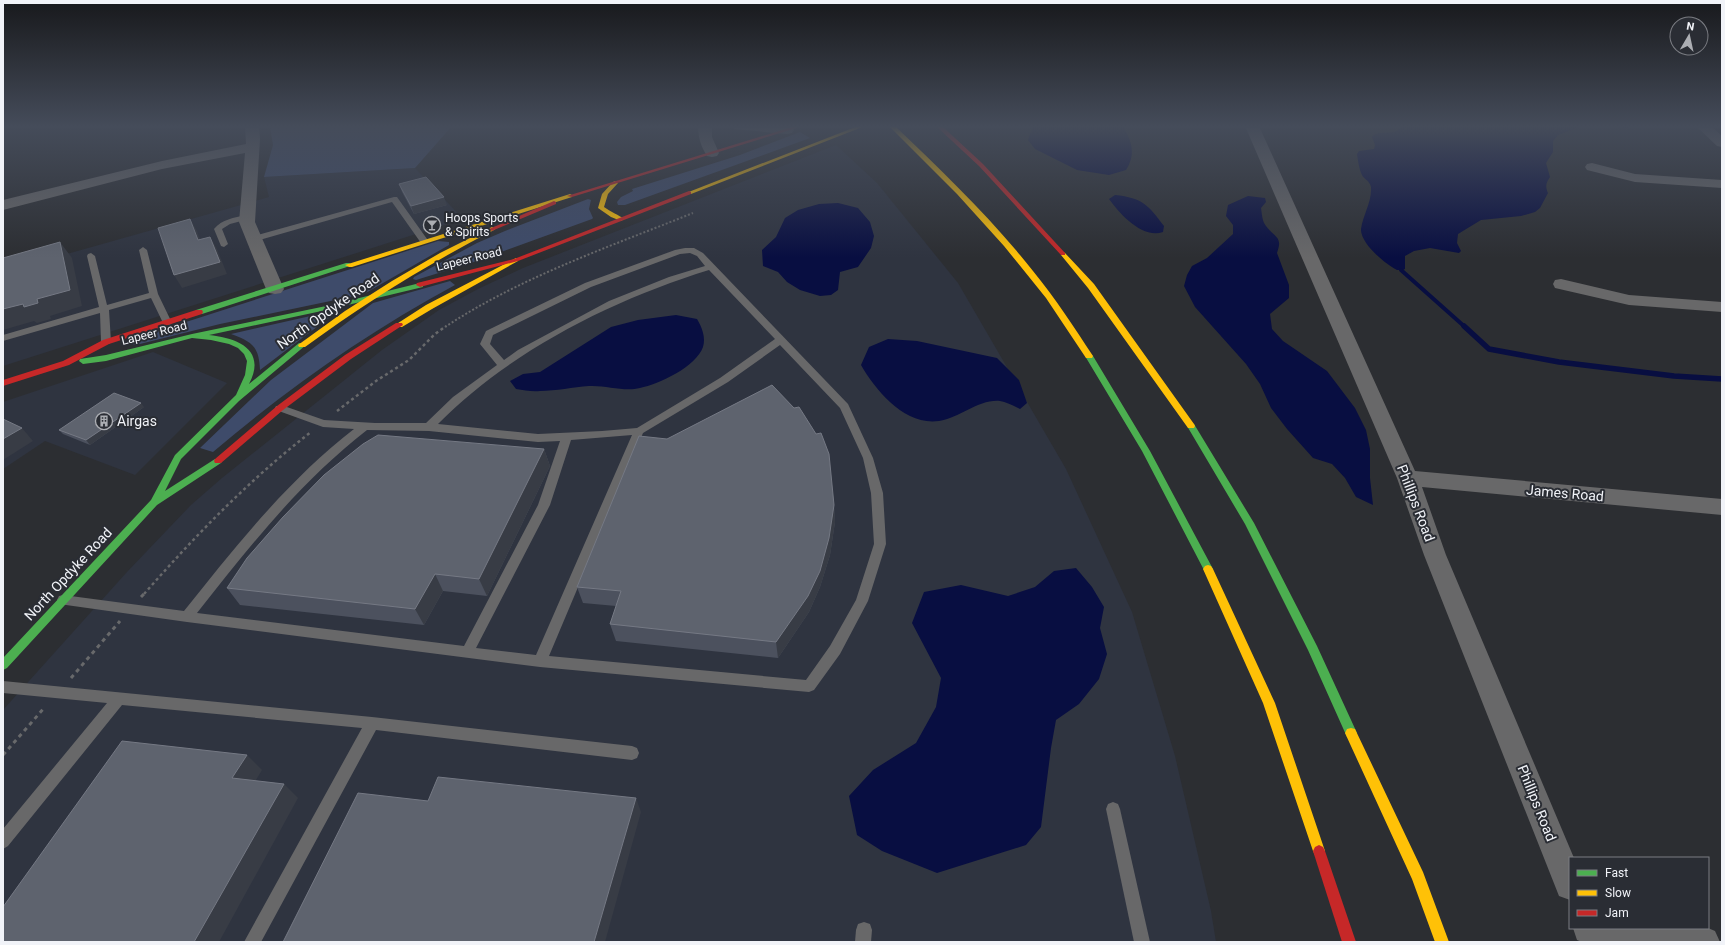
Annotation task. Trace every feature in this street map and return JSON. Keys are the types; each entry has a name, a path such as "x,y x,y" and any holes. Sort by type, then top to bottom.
{"main road":[{"name":"Lapeer Road","path":"3,383 66,363 106,342 424,241 657,170"},
{"name":"Lapeer Road","path":"66,363 106,358 192,336 373,297 516,260 748,170"},
{"path":"937,170 974,208 1026,268 1060,313 1138,434 1204,563 1266,696 1350,942"},
{"path":"986,170 1042,230 1090,286 1136,347 1198,436 1249,524 1313,649 1418,877 1442,942"},
{"path":"616,183 604,196 601,202 602,208 613,216 621,219"},
{"name":"North Opdyke Road","path":"154,503 178,457 236,400 279,363 319,332 420,267 491,230 564,199"},
{"name":"North Opdyke Road","path":"3,665 154,503 215,463 280,408 348,357 378,337 429,307 516,260"},
{"path":"192,336 226,339 238,344 246,350 250,358 251,368 247,380 236,400"}],"street":[{"path":"3,205 142,170"},
{"path":"250,170 246,217 253,238 275,289"},
{"name":"Phillips Road","path":"1272,170 1408,478 1435,555 1569,883"},
{"path":"1601,170 1636,178 1722,184"},
{"path":"1561,284 1629,300 1722,307"},
{"name":"James Road","path":"1408,478 1722,507"},
{"path":"1590,933 1704,942"}],"lane":[{"path":"253,238 394,199 424,241"},
{"path":"224,244 218,229 219,226 223,223 246,217"},
{"path":"63,600 540,661 809,686 835,650 862,601 880,544 877,492 868,458 844,406 782,339 698,252 691,249 678,252 588,285 489,333 484,344 503,365"},
{"path":"143,250 154,294 168,323"},
{"path":"91,256 104,309 106,342"},
{"path":"429,427 457,399 521,352 612,302 672,279 711,267"},
{"path":"3,338 154,294"},
{"path":"280,408 323,423 365,426 429,427 538,438 602,435 639,430 724,380 782,339"},
{"path":"187,617 248,539 289,493 345,440 365,426"},
{"path":"540,661 639,430"},
{"path":"468,651 544,505 567,436"},
{"path":"3,687 372,723 632,753"},
{"path":"3,841 118,698"},
{"path":"252,942 372,723"},
{"path":"1113,809 1142,942"}],"path":[{"path":"335,413 376,381 409,360 435,334 470,312 546,273 693,213"},
{"path":"140,598 219,511 265,468 311,432"},
{"path":"66,683 119,622"},
{"path":"3,755 46,706"}],"shaded area":[{"path":"266,170 380,170 264,177"},
{"path":"380,170 417,170 463,219 3,366 3,272 269,197 264,177"},
{"path":"692,170 721,170 625,205 618,205 617,202 621,197 633,191 632,189"},
{"path":"772,170 863,170 877,183 958,283 1066,469 1132,612 1175,756 1211,911 1216,942 3,942 3,710 127,572 191,505 222,478 382,350 439,310 478,289 523,268"},
{"path":"1078,170 1126,170 1109,175"},
{"path":"1360,170 1548,170 1550,177 1546,185 1548,193 1540,208 1535,212 1521,216 1481,220 1458,234 1457,243 1461,251 1459,253 1430,248 1414,251 1405,256 1405,269 1397,270 1386,263 1369,247 1362,235 1361,229 1369,203 1371,187"},
{"path":"1115,195 1132,198 1144,204 1154,213 1164,226 1163,232 1147,232 1132,224 1109,199"},
{"path":"1248,196 1265,198 1266,202 1261,208 1263,220 1269,230 1279,240 1277,253 1289,285 1289,298 1270,314 1272,329 1283,341 1327,371 1355,408 1366,430 1370,449 1370,478 1373,505 1356,497 1345,478 1332,464 1313,458 1287,429 1271,408 1260,384 1246,364 1195,307 1184,286 1187,275 1192,266 1207,258 1233,234 1233,225 1226,216 1228,205"},
{"path":"588,199 591,200 589,209 593,218 592,219 471,263 416,280 413,279 414,277 477,243"},
{"path":"838,203 858,208 870,222 874,236 871,248 858,267 840,272 838,290 831,295 820,296 800,290 787,282 778,272 763,266 762,250 776,237 785,218 798,210 819,204"},
{"path":"438,241 449,242 449,245 364,294 220,324 136,345 131,344 130,342 133,339"},
{"path":"450,281 455,285 391,322 330,362 241,428 213,452 200,448 271,380 373,303"},
{"path":"338,311 260,370 258,356 253,346 245,340 231,334"},
{"path":"676,315 697,319 703,333 703,347 693,361 685,368 657,383 634,389 589,386 534,391 516,389 510,381 523,374 540,372 611,327 638,320"},
{"path":"888,339 917,341 997,358 1019,380 1027,403 1020,409 1000,401 992,401 939,421 927,421 915,418 893,405 867,375 861,365 869,347"},
{"path":"153,352 227,383 135,475 45,441 3,469 3,402"},
{"path":"1076,568 1092,587 1104,607 1100,628 1107,654 1099,679 1079,704 1056,720 1041,827 1026,845 937,873 882,851 857,835 849,796 873,770 916,743 936,707 941,678 912,623 924,592 961,585 1008,596 1035,587 1054,571"}],"building":[{"path":"426,177 444,197 411,206 399,184"},
{"path":"190,219 198,240 210,237 220,262 174,275 158,228"},
{"path":"60,242 70,290 37,299 38,303 24,307 23,304 3,309 3,258"},
{"path":"772,385 794,408 799,407 816,434 821,433 829,454 834,505 829,538 820,571 808,596 776,642 610,624 621,591 577,587 639,436 667,439"},
{"name":"Airgas","path":"114,393 141,403 86,440 59,430"},
{"path":"3,419 22,428 3,439"},
{"path":"378,435 544,449 479,579 435,574 415,609 227,588 247,558 283,517 324,475 363,444"},
{"path":"122,741 247,755 232,778 284,784 194,942 3,942 3,907"},
{"path":"438,777 636,798 594,942 283,942 358,793 428,801"}],"waterway":[{"path":"1401,270 1465,327"},
{"path":"1464,326 1489,349 1559,362 1674,376 1722,379"}],"traffic: fast":[{"path":"199,312 349,265"},
{"path":"83,361 106,358 192,336 331,307 420,285"},
{"path":"192,336 211,337 232,342 241,346 248,353 251,361 250,372 247,381 239,394"},
{"path":"155,502 178,457 236,399 302,345"},
{"path":"1089,356 1146,451 1208,569"},
{"path":"1191,426 1249,523 1313,649 1351,733"},
{"path":"3,665 154,503 218,461"}],"traffic: slow":[{"path":"689,193 748,170"},
{"path":"937,170 1007,244 1031,273 1049,296 1089,356"},
{"path":"615,183 605,194 601,208 613,216 621,219"},
{"path":"349,265 570,196"},
{"path":"302,345 394,282 467,241 492,229"},
{"path":"1063,254 1091,286 1191,426"},
{"path":"399,325 516,260"},
{"path":"1208,569 1269,703 1319,851"},
{"path":"1351,733 1418,877 1442,942"}],"traffic: jam":[{"path":"570,196 655,170"},
{"path":"986,170 1063,254"},
{"path":"420,285 516,260 689,193"},
{"path":"492,229 554,203"},
{"path":"3,383 66,363 106,342 199,312"},
{"path":"218,461 280,408 348,357 399,325"},
{"path":"1319,851 1349,942"}],"place":[{"name":"Hoops Sports & Spirits","path":"432,225"},
{"name":"Airgas","path":"104,421"}]}
